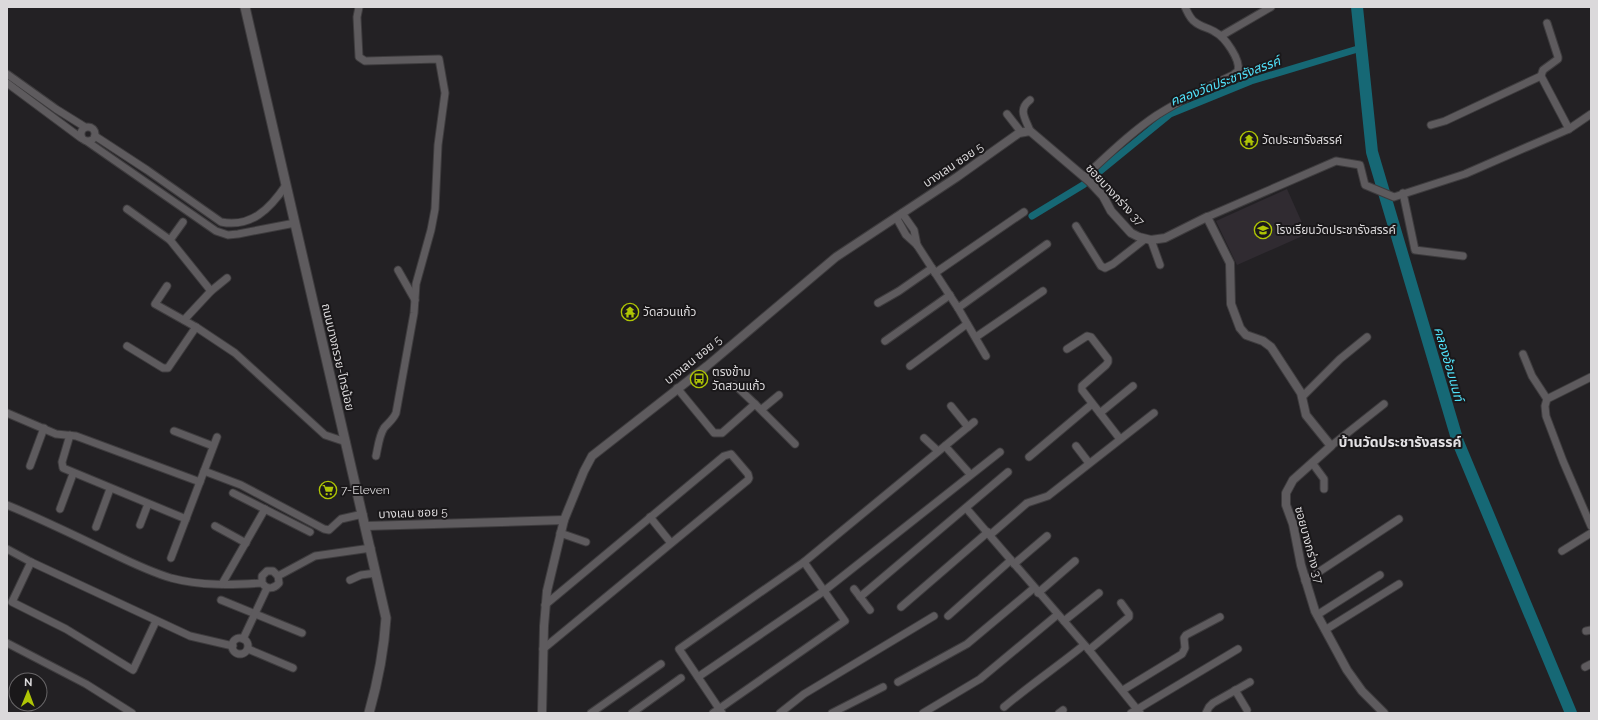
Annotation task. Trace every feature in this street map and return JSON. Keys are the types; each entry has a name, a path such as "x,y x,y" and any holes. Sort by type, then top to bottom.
{"main road":[{"name":"ถนนบางกรวย-ไทรน้อย","path":"245,7 386,618 385,644 381,669 369,713"}],"street":[{"path":"359,7 357,17 359,56 365,61 439,60 445,93 438,145 436,208 416,284 414,313 396,413 381,434 376,456"},
{"path":"1086,179 1126,138 1156,116 1188,96 1236,73 1239,68 1227,42 1221,36 1194,22 1185,7"},
{"path":"1221,36 1271,7"},
{"path":"1547,23 1558,59 1542,70 1541,76 1569,128"},
{"path":"7,74 54,112 83,140 216,231 228,235 295,223"},
{"path":"1431,125 1445,121 1541,76"},
{"path":"7,84 54,112 85,128 93,128 95,136 147,170 221,222 232,224 253,219 275,201 286,185"},
{"path":"1026,132 1022,111 1025,104 1030,100"},
{"path":"1007,114 1026,132"},
{"path":"1076,226 1101,266 1105,268 1148,240 1164,238 1207,217 1336,162 1360,165 1362,168 1365,185 1394,197 1465,174 1569,128 1591,114"},
{"path":"81,138 81,132 85,128"},
{"name":"ซอยบางกร่าง 37","path":"1026,132 1086,179 1103,196 1111,211 1131,232 1148,240"},
{"name":"บางเลน ซอย 5","path":"366,526 564,520 584,471 592,456 824,267 899,215 1026,132"},
{"path":"88,142 93,140 95,136"},
{"path":"140,178 147,170"},
{"path":"1403,193 1415,250 1463,256"},
{"path":"191,214 198,206"},
{"path":"126,209 170,240 211,291"},
{"path":"878,303 1024,212"},
{"path":"899,215 906,235 917,245 950,295 986,356"},
{"path":"1207,217 1230,263 1231,304 1240,328 1251,338 1267,343 1302,397 1306,414 1331,446 1384,404"},
{"path":"253,219 256,230"},
{"path":"170,240 183,222"},
{"path":"1148,240 1160,265"},
{"path":"958,308 1047,244"},
{"path":"398,270 415,300"},
{"path":"184,320 211,291 227,278"},
{"path":"167,286 155,304 196,327 235,353 325,435 346,442"},
{"path":"976,337 1043,291"},
{"path":"885,341 950,295"},
{"path":"910,366 967,324"},
{"path":"128,346 163,368 168,368 196,327"},
{"path":"1067,349 1088,336 1091,337 1108,359 1106,365 1082,386 1082,390 1120,439"},
{"path":"1302,397 1340,359 1367,337"},
{"path":"1523,354 1532,376 1547,400"},
{"path":"1591,377 1547,400 1545,406 1546,416 1562,461 1591,526"},
{"path":"735,384 795,444"},
{"path":"1100,413 1133,386"},
{"path":"677,388 710,429 717,434 722,434 755,404"},
{"path":"762,410 779,395"},
{"path":"1029,456 1092,404"},
{"path":"804,562 845,621 718,712 698,677 679,649 804,562 971,424 951,406"},
{"path":"7,413 56,434 76,436 200,482"},
{"path":"901,607 1027,503 1048,496 1154,413"},
{"path":"30,466 44,428"},
{"path":"174,431 213,446"},
{"path":"70,435 62,465 63,468 73,474 186,519"},
{"path":"171,558 217,436"},
{"path":"924,438 938,451"},
{"path":"945,446 970,474"},
{"path":"1076,446 1089,463"},
{"name":"ซอยบางกร่าง 37","path":"1331,446 1313,464 1293,480 1288,487 1285,499 1286,505 1296,534 1305,581 1317,615 1347,670 1362,691 1384,713"},
{"path":"698,677 824,590 1000,452"},
{"path":"543,649 748,480 748,474 733,456 727,454 545,605"},
{"path":"1313,464 1324,479 1324,489"},
{"path":"204,471 241,485 324,529 329,530 341,518 363,514"},
{"path":"860,597 1008,472"},
{"path":"60,509 73,474"},
{"path":"96,528 110,488"},
{"path":"233,493 310,532"},
{"path":"140,525 148,504"},
{"path":"7,505 38,518 136,565 171,578 202,584 265,585 274,587 279,583 278,576 274,571 267,572 262,576 265,585 244,639"},
{"path":"966,508 1123,690 1136,712 1238,649"},
{"path":"222,584 265,509"},
{"path":"650,517 671,543"},
{"path":"1305,581 1399,519"},
{"path":"542,713 545,605 564,520"},
{"path":"215,526 246,543"},
{"path":"560,533 586,542"},
{"path":"1562,551 1591,533"},
{"path":"948,616 1012,562 1047,536"},
{"path":"7,548 31,562 190,636 233,646"},
{"path":"278,576 315,556 371,548"},
{"path":"898,682 967,644 1075,561"},
{"path":"31,562 12,602 66,629 133,670 156,621"},
{"path":"350,580 361,575 376,573"},
{"path":"1317,615 1380,575"},
{"path":"1325,630 1399,584"},
{"path":"854,589 870,610"},
{"path":"1064,621 1100,593"},
{"path":"221,600 302,633"},
{"path":"1004,707 1032,684 1129,617 1129,614 1121,603"},
{"path":"923,713 980,679 1058,614"},
{"path":"780,713 804,694 934,616"},
{"path":"1123,690 1182,654 1184,651 1184,638 1186,636 1220,617"},
{"path":"233,646 238,639 244,639 248,643 248,649"},
{"path":"7,643 79,680 132,713"},
{"path":"233,646 235,652 237,653 243,653 248,649"},
{"path":"248,649 293,668"},
{"path":"591,713 661,664"},
{"path":"632,713 682,678"},
{"path":"1206,713 1213,703 1250,682"},
{"path":"832,713 883,687"},
{"path":"1235,690 1247,710"}],"shaded area":[{"name":"โรงเรียนวัดประชารังสรรค์","path":"1287,189 1307,234 1237,265 1216,221"}],"waterway":[{"name":"คลองอ้อมนนท์","path":"1357,7 1372,152 1458,442 1571,713"},
{"name":"คลองวัดประชารังสรรค์","path":"1032,216 1083,185 1170,114 1251,81 1361,48"}],"place":[{"name":"วัดประชารังสรรค์","path":"1249,140"},
{"name":"โรงเรียนวัดประชารังสรรค์","path":"1263,230"},
{"name":"วัดสวนแก้ว","path":"630,312"},
{"name":"ตรงข้าม วัดสวนแก้ว","path":"699,379"},
{"name":"7-Eleven","path":"328,490"}],"district":[{"name":"บ้านวัดประชารังสรรค์","path":"1400,442"}]}
